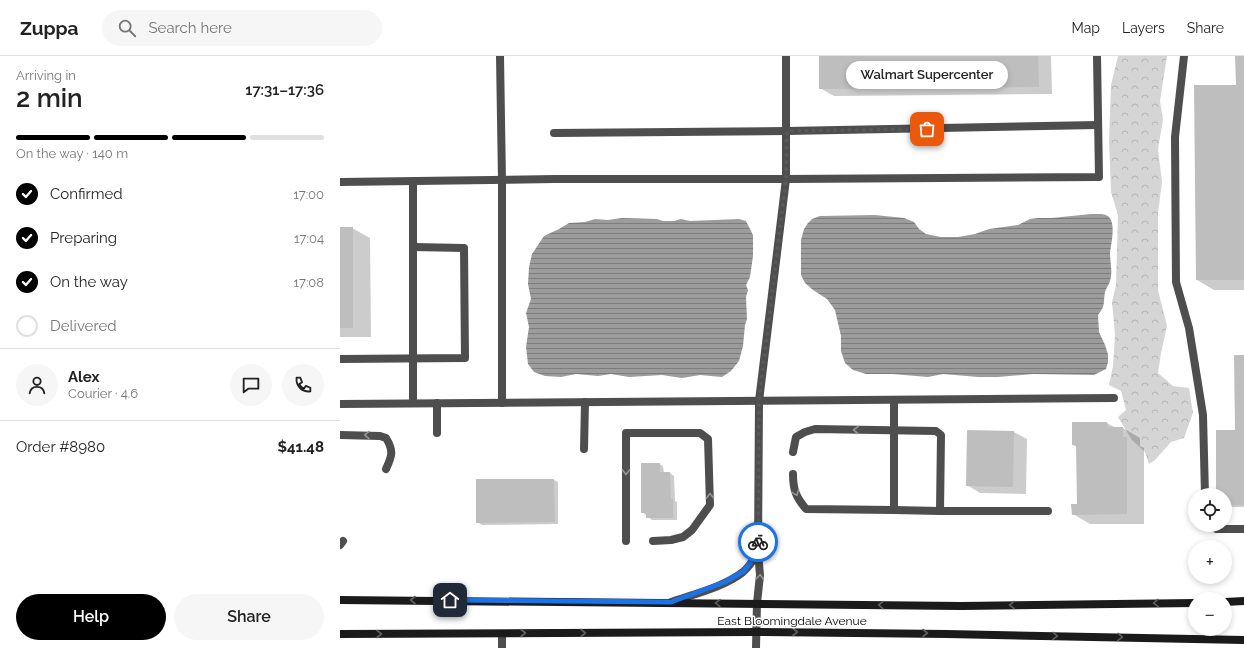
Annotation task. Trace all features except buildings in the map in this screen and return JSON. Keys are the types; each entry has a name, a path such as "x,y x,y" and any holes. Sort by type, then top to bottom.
{"main road":[{"name":"East Bloomingdale Avenue","path":"340,600 962,606 1188,603"},
{"path":"1232,602 1244,601"},
{"name":"East Bloomingdale Avenue","path":"340,634 756,632 955,634 1244,640"}],"street":[{"path":"500,56 502,181 502,403"},
{"path":"756,648 756,603 760,575 758,552 759,401 786,179 786,56"},
{"path":"340,182 502,181 554,179 1099,177 1097,56"},
{"path":"1184,56 1175,137 1176,282 1189,328 1203,415 1205,488"},
{"path":"554,133 1098,126"},
{"path":"414,182 414,404"},
{"path":"340,359 465,358 464,248 414,248"},
{"path":"340,404 1114,398"},
{"path":"894,400 894,510"},
{"path":"584,402 584,450"},
{"path":"437,404 437,433"},
{"path":"793,452 796,437 815,429 936,431 941,435 940,511"},
{"path":"626,541 626,433 700,433 708,439 710,505 692,530 683,537 671,540 653,541"},
{"path":"340,434 380,436 386,438 392,450 392,456 386,469"},
{"path":"793,474 793,488 798,500 806,509 1048,511"},
{"path":"1232,529 1244,529"},
{"path":"671,602 703,591 735,577 744,571 758,552"},
{"path":"502,634 502,648"}],"green space":[{"path":"1118,56 1167,56 1160,101 1163,120 1158,149 1162,182 1158,213 1158,290 1167,326 1158,373 1173,386 1189,388 1193,413 1184,438 1171,442 1155,460 1149,464 1145,452 1132,440 1118,417 1126,410 1121,391 1109,385 1113,366 1115,335 1112,302 1116,285 1118,215 1111,192 1109,141 1111,85"}],"shaded area":[{"path":"1091,214 1108,216 1111,220 1113,229 1110,253 1111,277 1105,292 1101,312 1098,315 1099,332 1108,354 1108,362 1106,369 1094,375 1033,374 978,377 943,374 928,377 892,374 866,374 853,370 845,363 841,351 841,336 835,310 827,299 805,283 801,275 801,240 804,229 812,219 820,216 875,215 904,218 914,222 919,229 926,234 941,237 958,237 975,234 989,229 1018,225 1030,219"},
{"path":"622,218 657,219 663,221 674,221 681,219 690,221 739,219 746,221 753,235 753,256 750,277 746,285 748,290 746,297 747,319 739,361 731,371 722,377 700,375 682,378 662,375 629,377 611,374 598,376 576,374 561,377 545,376 534,372 528,364 526,347 529,327 526,313 531,299 528,284 529,267 532,254 544,236 569,223 585,222 595,219 608,220"}],"way so far":[{"path":"758,542 759,401 786,179 787,131 927,129"}],"place":[{"name":"Walmart Supercenter","path":"927,129"}],"route":[{"path":"450,600 671,602 725,582 744,571 758,552 758,542"}]}
